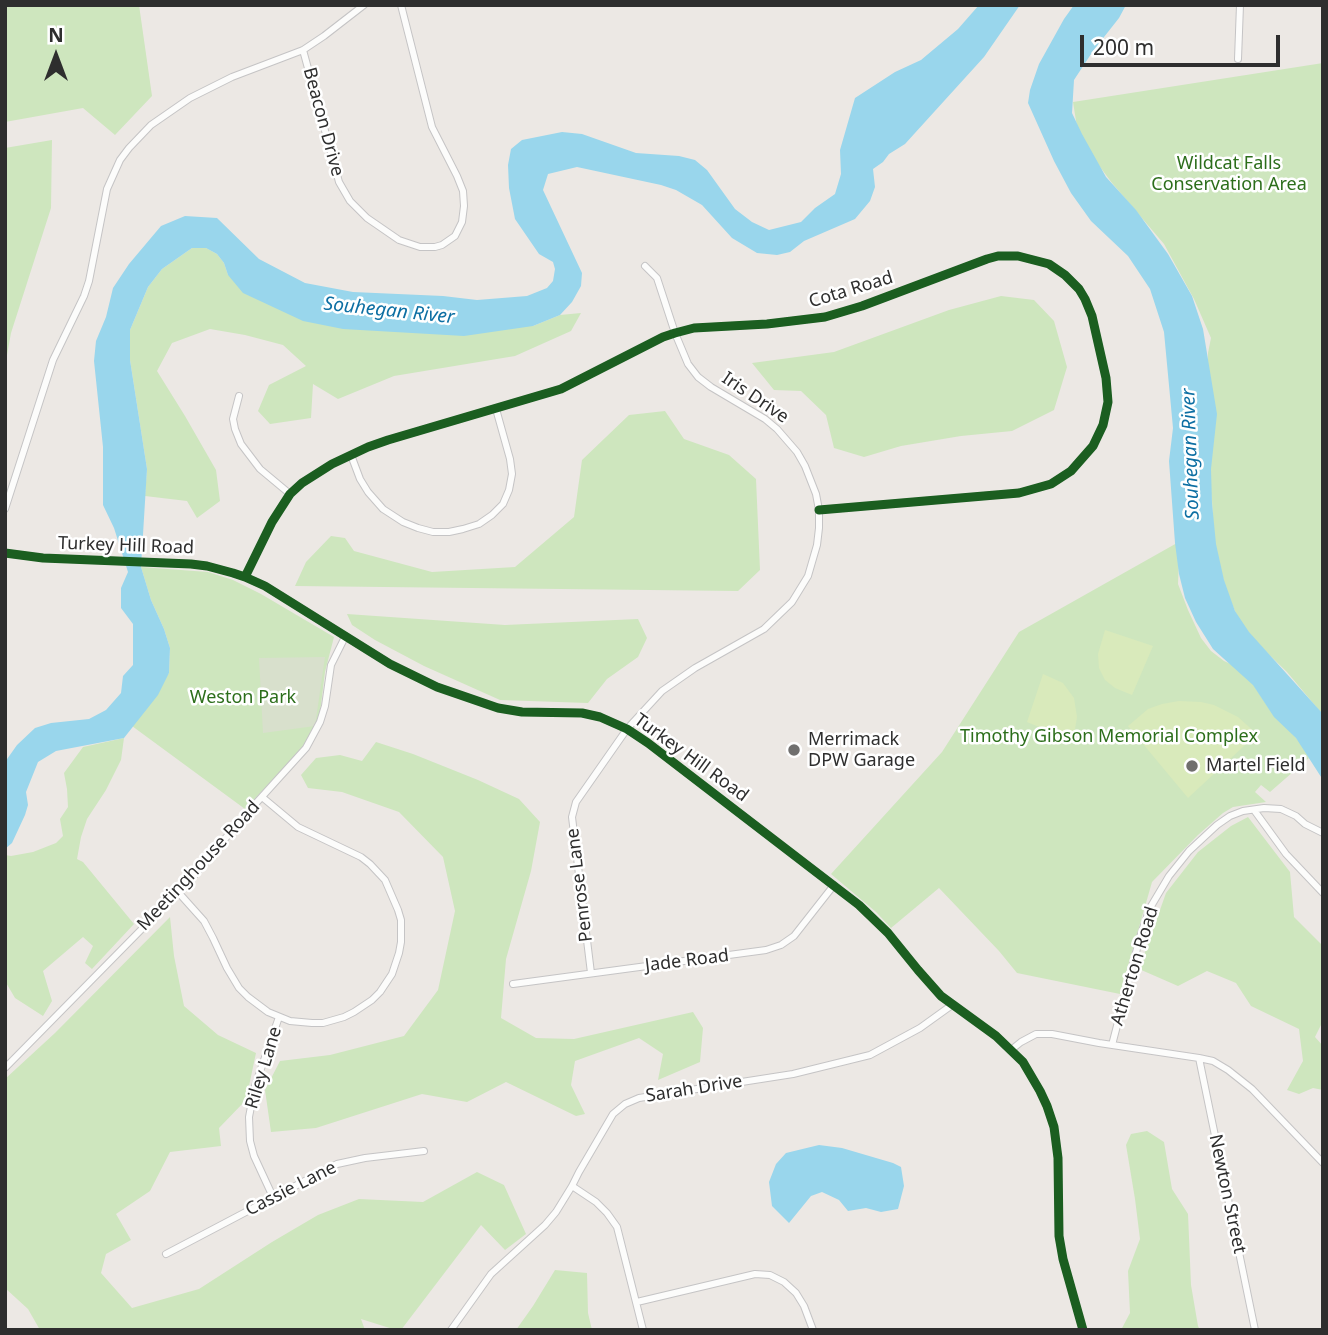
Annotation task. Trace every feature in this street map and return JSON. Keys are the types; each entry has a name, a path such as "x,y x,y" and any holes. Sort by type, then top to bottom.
{"street":[{"path":"5,509 54,360 89,281 107,189 120,160 151,125 190,98 303,50 364,5"},
{"name":"Beacon Drive","path":"303,50 340,182 350,201 367,218 399,240 420,247 442,245 460,229 464,214 463,191 432,127 401,5"},
{"path":"1238,59 1240,5"},
{"name":"Cota Road","path":"245,577 272,522 290,494 318,472 388,440 561,389 663,337 694,328 767,324 825,317 998,257 1018,256 1049,264 1079,289 1092,316 1106,378 1108,402 1103,425 1093,446 1071,471 1042,487 1018,493 819,510"},
{"name":"Iris Drive","path":"627,729 663,691 695,668 764,629 792,602 813,561 817,545 819,510 811,480 788,440 765,419 711,387 698,377 688,364 657,278 645,266"},
{"path":"239,396 233,419 242,444 260,469 290,494"},
{"path":"351,455 368,492 383,509 403,523 433,532 449,532 479,524 503,503 512,474 496,409"},
{"name":"Turkey Hill Road","path":"5,553 43,558 207,566 265,586 390,664 470,700 522,712 582,713 600,717 627,729 868,913 888,933 930,985 1011,1049 1023,1062 1040,1091 1054,1127 1058,1158 1059,1236 1083,1330"},
{"name":"Meetinghouse Road","path":"5,1068 178,892 301,754 323,715 331,665 345,636"},
{"name":"Penrose Lane","path":"591,974 572,817 576,802 627,729"},
{"path":"178,892 204,921 239,988 257,1005 279,1017 300,1023 323,1023 344,1017 363,1007 380,992 392,974 399,953 401,931 395,899 385,880 370,864 298,827 262,797"},
{"path":"1254,810 1281,809 1323,833"},
{"path":"1254,810 1286,854 1323,893"},
{"name":"Atherton Road","path":"1112,1045 1140,937 1158,893 1179,863 1208,833 1230,816 1254,810"},
{"name":"Jade Road","path":"513,984 750,953 781,946 794,936 834,885"},
{"name":"Sarah Drive","path":"451,1330 492,1275 556,1212 613,1114 625,1104 639,1098 793,1074 870,1055 920,1028 952,1005"},
{"name":"Riley Lane","path":"273,1197 254,1156 248,1117 279,1017"},
{"path":"1011,1049 1028,1038 1044,1034 1213,1061 1241,1079 1323,1163"},
{"name":"Newton Street","path":"1199,1058 1255,1330"},
{"name":"Cassie Lane","path":"166,1254 337,1164 365,1157 424,1151"},
{"path":"572,1186 596,1202 617,1227 643,1330"},
{"path":"637,1302 755,1274 770,1275 784,1282 796,1293 813,1330"}],"green space":[{"path":"5,5 139,5 152,96 115,135 83,108 5,122"},
{"name":"Wildcat Falls Conservation Area","path":"1323,63 1323,715 1287,672 1255,641 1239,620 1227,593 1214,543 1212,500 1207,470 1208,353 1211,338 1194,299 1164,244 1086,148 1077,127 1073,102"},
{"path":"52,140 51,208 11,333 5,366 5,148"},
{"path":"192,248 206,248 217,254 228,275 533,326 560,315 581,313 571,331 515,356 394,376 338,399 313,384 311,418 270,424 258,411 269,385 306,366 283,345 210,329 172,343 157,371 216,470 220,501 197,518 187,501 145,496 147,469 130,360 130,330 148,287 162,269"},
{"path":"1001,296 1034,300 1054,321 1067,367 1054,410 1012,431 901,446 864,457 834,448 826,415 801,391 774,390 752,363 834,352 949,310"},
{"path":"665,411 684,439 729,455 756,479 760,570 738,591 295,586 306,562 331,536 345,538 354,551 432,572 515,567 574,517 582,460 629,415"},
{"name":"Timothy Gibson Memorial Complex","path":"1177,543 1178,584 1201,638 1211,651 1248,676 1268,707 1300,742 1309,758 1270,792 1261,785 1255,792 1266,802 1233,807 1223,813 1152,882 1120,994 1017,973 939,888 891,928 831,874 942,752 1019,632"},
{"name":"Weston Park","path":"141,567 208,572 233,580 334,637 325,672 320,713 312,734 299,752 245,809 132,726 169,673 170,648"},
{"path":"347,614 505,625 638,619 647,638 638,657 607,679 588,703 500,700 424,666 375,640 352,625"},
{"path":"1105,630 1153,646 1132,695 1115,688 1105,680 1099,668 1098,654"},
{"path":"325,657 315,726 263,733 259,658"},
{"path":"1043,674 1063,683 1074,698 1077,717 1070,740 1027,722"},
{"name":"Martel Field","path":"1179,701 1214,705 1238,717 1257,734 1188,798 1128,726 1148,709"},
{"path":"124,738 121,760 87,819 77,859 83,862 134,924 92,969 85,963 93,946 83,937 43,971 52,1001 43,1016 15,998 5,981 5,855 33,852 56,843 63,836 60,819 68,807 64,773 83,747"},
{"path":"376,742 413,754 519,799 540,822 531,871 506,959 501,1018 536,1038 574,1039 693,1012 703,1028 700,1062 658,1080 663,1054 639,1038 575,1061 571,1085 585,1114 576,1116 506,1082 467,1102 422,1094 316,1128 271,1132 265,1090 280,1061 330,1055 404,1036 438,990 455,911 443,857 399,812 342,792 308,788 301,775 316,758 340,755 362,761"},
{"path":"1248,817 1290,872 1294,917 1323,946 1323,1021 1315,1037 1323,1046 1323,1090 1313,1088 1299,1094 1287,1090 1303,1061 1299,1029 1251,1006 1236,983 1207,971 1178,986 1139,969 1166,893 1198,852 1231,826"},
{"path":"170,917 174,956 184,1006 218,1035 256,1053 246,1100 219,1128 221,1146 170,1152 150,1191 116,1214 131,1240 106,1254 101,1273 132,1308 199,1289 318,1215 359,1199 423,1202 477,1172 504,1185 526,1234 505,1250 481,1225 401,1330 361,1319 365,1330 40,1330 28,1309 5,1288 5,1079 55,1033"},
{"path":"1147,1131 1164,1142 1172,1189 1188,1214 1191,1285 1200,1330 1121,1330 1130,1313 1128,1271 1140,1239 1126,1145 1131,1134"},
{"path":"555,1270 587,1273 588,1313 592,1330 516,1330 533,1306"}],"water":[{"name":"Souhegan River","path":"979,5 1020,5 984,57 905,144 873,169 875,187 870,201 855,219 804,241 790,252 777,255 757,253 732,238 702,205 676,190 577,167 548,174 543,190 582,273 581,286 560,315 533,326 464,336 343,329 303,321 243,293 228,275 217,254 206,248 192,248 162,269 148,287 130,330 130,360 147,469 141,567 170,648 169,673 158,695 124,738 56,751 38,762 26,792 28,805 25,815 12,843 5,849 5,762 17,745 35,728 51,723 89,719 106,710 121,693 123,676 133,665 133,624 121,608 121,588 128,572 114,528 103,505 103,447 94,361 96,341 106,317 113,288 161,226 185,216 217,218 259,259 305,283 353,292 477,300 527,296 547,288 553,281 555,269 553,262 539,254 515,219 509,188 508,165 511,149 522,140 562,132 582,134 636,153 695,160 707,170 735,209 752,222 769,230 801,222 835,194 841,174 840,150 855,98 895,72 921,60 958,29"},
{"name":"Souhegan River","path":"1074,5 1126,5 1074,80 1072,113 1106,177 1136,210 1168,254 1192,296 1203,329 1217,414 1211,469 1212,503 1216,544 1224,580 1235,611 1249,632 1323,714 1323,780 1296,738 1274,717 1253,685 1213,649 1185,598 1175,543 1169,461 1173,428 1164,332 1150,289 1128,256 1091,221 1071,193 1028,103 1039,64"},
{"path":"819,1145 842,1148 901,1167 904,1186 898,1209 881,1212 866,1208 848,1211 839,1200 822,1192 811,1196 789,1223 772,1206 769,1182 776,1164 786,1153"}],"cycle path":[{"path":"245,577 272,522 290,494 332,464 388,440 561,389 663,337 694,328 767,324 825,317 998,256 1018,256 1049,264 1079,289 1092,316 1106,378 1108,402 1103,425 1093,446 1071,471 1051,484 1019,493 819,510"},
{"path":"5,553 43,558 191,564 233,573 265,586 390,664 437,687 498,708 522,712 582,713 600,717 627,729 648,743 859,905 888,933 941,996 996,1036 1023,1062 1040,1091 1054,1127 1058,1158 1059,1236 1083,1330"}],"place":[{"name":"Merrimack DPW Garage","path":"794,750"},
{"name":"Martel Field","path":"1192,766"}]}
